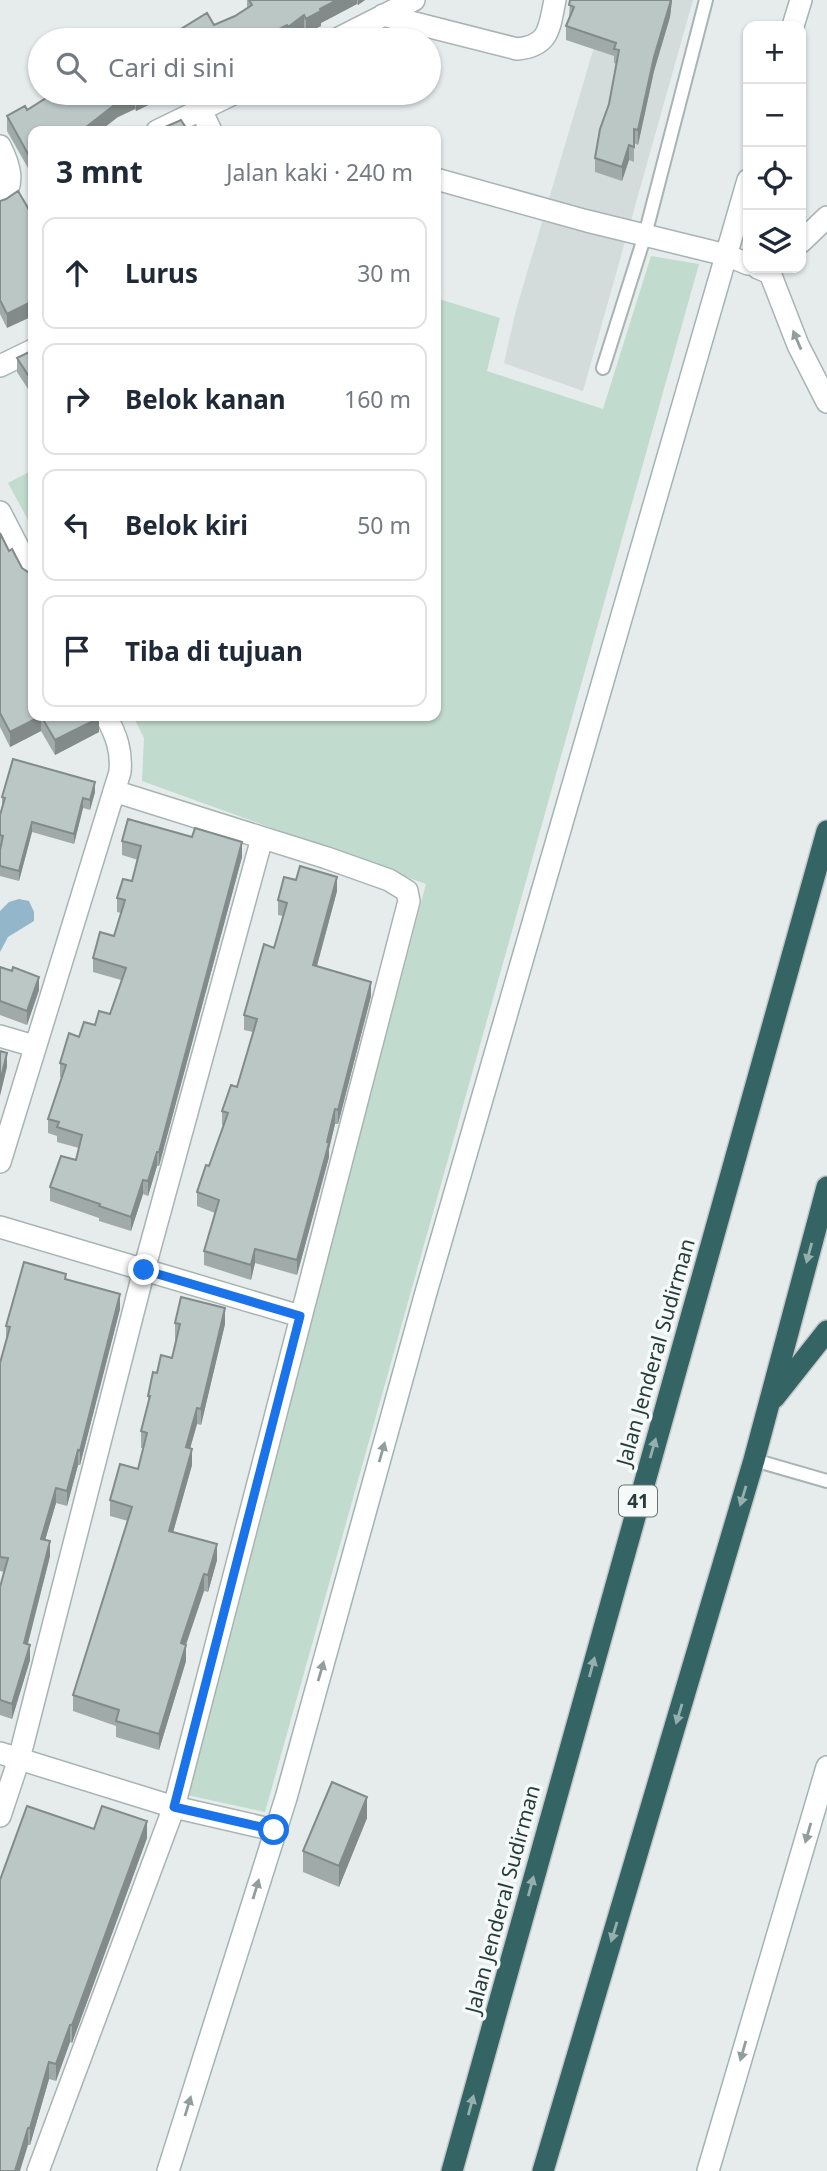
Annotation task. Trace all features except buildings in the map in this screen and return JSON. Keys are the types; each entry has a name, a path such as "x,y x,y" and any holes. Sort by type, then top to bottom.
{"highway":[{"name":"Jalan Jenderal Sudirman","path":"452,2171 827,831"},
{"path":"543,2171 754,1460 827,1187"},
{"path":"766,1408 827,1331"}],"street":[{"path":"358,28 415,0"},
{"path":"441,30 517,49 537,45 545,38 555,0"},
{"path":"795,21 801,0"},
{"path":"383,15 434,28"},
{"path":"167,126 211,105"},
{"path":"201,110 209,126"},
{"path":"0,146 10,166 11,180 0,202"},
{"path":"441,180 726,255 743,262"},
{"path":"168,2171 286,1798 425,1296 743,197"},
{"path":"806,237 827,217"},
{"path":"770,273 798,345 827,401"},
{"path":"0,366 28,352"},
{"path":"0,512 28,566"},
{"path":"1,1156 120,772 121,752 108,721"},
{"path":"38,2171 174,1807 409,897 403,888 388,880 114,791"},
{"path":"0,1815 10,1756 262,838"},
{"path":"0,1036 34,1046"},
{"path":"0,1227 300,1316"},
{"path":"10,1756 174,1807 274,1830"},
{"path":"708,2171 827,1768"}],"lane":[{"path":"603,368 645,235 706,0"},
{"path":"754,1460 827,1481"}],"shaded area":[{"path":"608,0 693,0 583,391 504,363 516,310"}],"green space":[{"path":"651,256 699,264 265,1812 187,1795 426,884 142,781 144,738 136,721 441,721 441,300 500,318 487,371 603,409"},
{"path":"28,473 28,520 8,483"}],"water":[{"path":"19,899 29,901 34,912 34,921 8,937 0,952 0,911 9,902"}],"route":[{"path":"144,1270 300,1316 174,1807 274,1830"}]}
